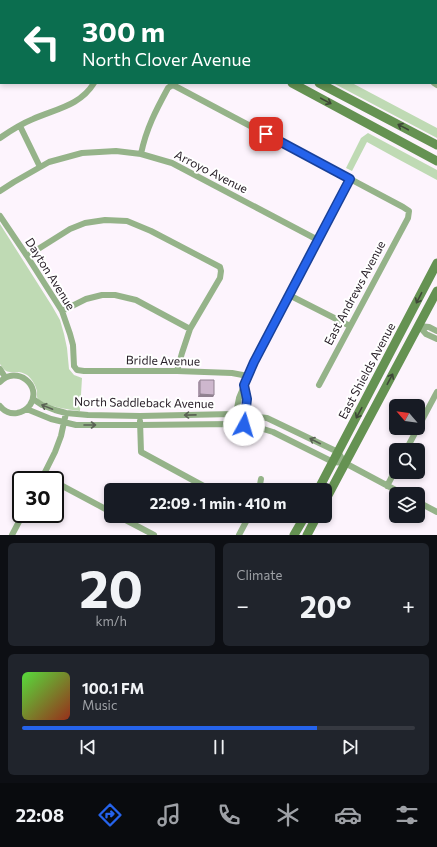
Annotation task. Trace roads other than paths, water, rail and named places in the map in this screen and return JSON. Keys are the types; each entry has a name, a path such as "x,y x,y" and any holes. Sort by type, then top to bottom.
{"main road":[{"path":"294,84 437,161"},
{"path":"321,84 437,146"},
{"name":"East Shields Avenue","path":"322,483 437,264"},
{"name":"East Shields Avenue","path":"332,488 437,291"},
{"path":"294,535 301,523"},
{"path":"307,535 313,523"}],"street":[{"path":"0,138 32,119 63,108 85,94 93,84"},
{"path":"141,154 147,129 168,88 172,85 350,179 254,362 239,398 234,424"},
{"path":"20,126 40,167"},
{"name":"Arroyo Avenue","path":"0,191 49,162 82,153 116,151 141,154 172,164 318,240"},
{"name":"East Andrews Avenue","path":"319,385 408,218 409,211 350,179"},
{"name":"Dayton Avenue","path":"0,216 62,312 73,345 74,366 77,370"},
{"path":"27,256 70,229 85,223 105,220 126,221 151,231 220,267 220,278 190,329 177,371"},
{"path":"62,312 86,299 102,295 115,295 136,300 190,329"},
{"path":"289,295 350,326"},
{"path":"419,326 429,327 437,331"},
{"path":"419,326 426,334 437,339"},
{"path":"0,369 5,377"},
{"name":"Bridle Avenue","path":"77,370 84,372 177,371 232,373 248,376"},
{"path":"0,382 5,377 18,375 29,382 33,388 34,394 33,399 26,410 10,413 1,409"},
{"path":"244,385 247,399 244,425"},
{"path":"410,443 437,392"},
{"name":"North Saddleback Avenue","path":"33,399 47,407 66,413 140,416 235,415 267,418 338,452"},
{"name":"North Saddleback Avenue","path":"26,410 64,423 76,425 234,424 254,426 273,432 333,462 345,463"},
{"path":"46,471 55,452 66,413"},
{"path":"140,416 141,452 198,483"},
{"path":"338,452 345,463 387,486 391,479"},
{"path":"261,479 261,483"},
{"path":"64,487 104,508"},
{"path":"425,506 437,512"},
{"path":"12,535 18,523"},
{"path":"131,523 154,535"},
{"path":"239,535 246,523"}]}
